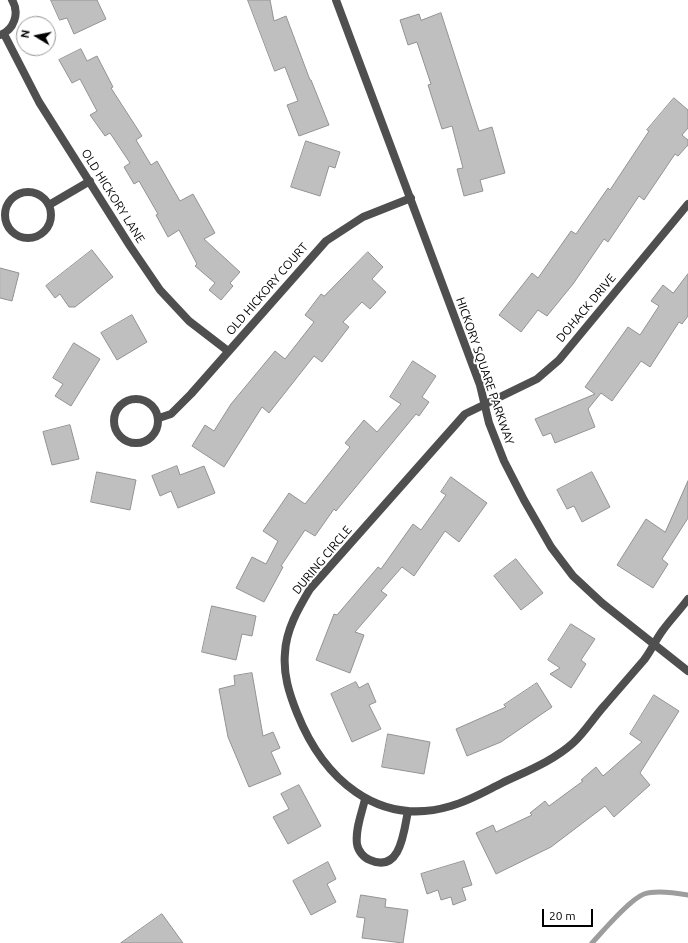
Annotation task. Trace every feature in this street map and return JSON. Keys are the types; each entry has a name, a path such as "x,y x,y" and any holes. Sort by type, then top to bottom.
{"street":[{"name":"OLD HICKORY LANE","path":"12,0 16,9 14,23 2,34 39,102 130,246 160,290 189,321 228,351"},
{"name":"HICKORY SQUARE PARKWAY","path":"336,0 480,385 489,423 504,461 524,500 552,547 574,576 602,603 688,671"},
{"path":"49,205 90,181"},
{"path":"32,192 39,194 49,205 51,219 44,232 38,236 24,238 12,231 7,225 5,218 8,204 18,194 32,192"},
{"name":"OLD HICKORY COURT","path":"159,418 171,414 177,409 326,241 363,217 411,198"},
{"name":"DOHACK DRIVE","path":"484,404 537,379 559,360 688,204"},
{"path":"134,398 141,398 153,406 159,418 158,426 151,438 138,443 131,443 119,435 114,423 117,409 121,403 134,398"},
{"name":"DURING CIRCLE","path":"484,404 465,414 457,422 310,589 297,611 289,632 285,652 285,677 291,697 303,728 314,749 329,769 345,785 365,799 378,804 408,811 430,810 452,806 544,763 558,755 574,742 645,659 688,599"},
{"path":"365,799 357,834 357,846 363,856 369,860 386,862 395,856 400,849 408,811"}],"building":[{"path":"51,0 97,0 106,19 74,34 67,18 60,20"},
{"path":"248,0 270,0 274,21 286,16 329,125 299,136 287,105 298,101 285,67 275,71"},
{"path":"441,13 479,131 492,127 505,173 480,180 483,191 464,196 457,169 463,168 452,126 442,129 428,85 431,84 417,42 408,45 400,20 419,14 421,20"},
{"path":"81,49 87,61 97,56 113,87 111,88 142,136 136,140 151,165 157,161 180,201 193,194 215,233 204,239 240,272 230,283 233,286 221,300 209,290 215,283 195,266 197,264 179,230 168,237 156,215 158,214 139,181 134,184 124,167 130,163 110,133 105,136 90,115 97,111 80,79 72,83 59,60"},
{"path":"674,98 688,110 688,128 682,135 688,140 688,145 678,156 675,154 644,200 639,196 608,242 604,239 573,284 547,316 538,310 521,332 499,315 532,273 538,278 571,231 576,234 608,188 610,190 649,131 647,130"},
{"path":"306,141 340,152 335,168 329,166 320,196 291,187"},
{"path":"92,250 113,277 75,307 69,307 60,294 55,298 46,286"},
{"path":"368,252 383,267 372,279 386,292 370,309 362,302 343,322 349,327 322,362 314,356 269,413 262,407 224,467 192,446 205,425 214,431 231,404 275,351 285,359 314,322 305,315 321,294 324,296"},
{"path":"0,268 19,273 12,301 0,298"},
{"path":"688,274 688,316 682,324 679,322 650,367 641,361 612,401 601,393 588,409 595,427 555,443 551,433 543,436 535,419 595,394 585,387 628,327 640,335 659,306 651,301 663,285 673,293"},
{"path":"132,315 147,342 117,360 101,333"},
{"path":"74,343 100,359 71,406 55,396 63,384 53,378"},
{"path":"413,361 436,376 422,397 429,402 419,416 416,414 336,511 334,509 315,536 305,530 281,566 283,567 264,602 236,588 252,557 266,564 278,541 263,531 289,493 305,504 350,447 345,443 364,420 377,432 401,404 390,397"},
{"path":"70,425 79,459 52,465 43,432"},
{"path":"177,466 180,475 204,466 215,493 178,508 171,491 160,496 152,476"},
{"path":"97,472 136,480 130,510 91,502"},
{"path":"592,472 610,507 582,522 574,506 567,509 557,490"},
{"path":"451,477 487,503 459,542 445,531 414,576 402,567 381,591 387,595 355,632 364,635 350,673 316,660 334,614 337,615 378,567 381,569 413,524 421,530 446,495 441,492"},
{"path":"688,481 688,518 662,559 668,564 653,588 617,565 646,519 665,532"},
{"path":"516,559 543,593 521,610 494,576"},
{"path":"212,606 256,616 252,636 242,634 236,660 202,652"},
{"path":"571,624 595,639 581,660 586,664 571,688 550,674 560,668 548,660"},
{"path":"252,673 263,736 273,732 280,748 271,752 281,774 249,787 228,737 219,689 235,685 234,676"},
{"path":"356,682 359,688 368,683 376,702 369,705 381,729 352,742 331,694"},
{"path":"537,683 552,707 501,742 467,756 456,729 506,707 504,705"},
{"path":"654,695 679,711 640,773 650,785 614,817 605,806 551,847 496,874 476,833 493,825 496,832 532,815 530,813 545,801 549,806 583,781 581,780 596,767 603,776 642,742 630,734"},
{"path":"388,734 430,742 424,774 382,767"},
{"path":"299,785 321,826 288,844 273,817 289,809 281,794"},
{"path":"464,861 472,885 462,888 466,900 453,905 451,897 441,900 438,890 427,894 421,874"},
{"path":"328,862 336,879 327,884 336,902 311,915 293,881"},
{"path":"361,895 386,899 385,907 408,910 403,943 362,938 365,918 357,917"},
{"path":"162,914 183,943 121,943"}],"waterway":[{"path":"592,943 610,923 638,897 644,894 660,892 688,895"}]}
